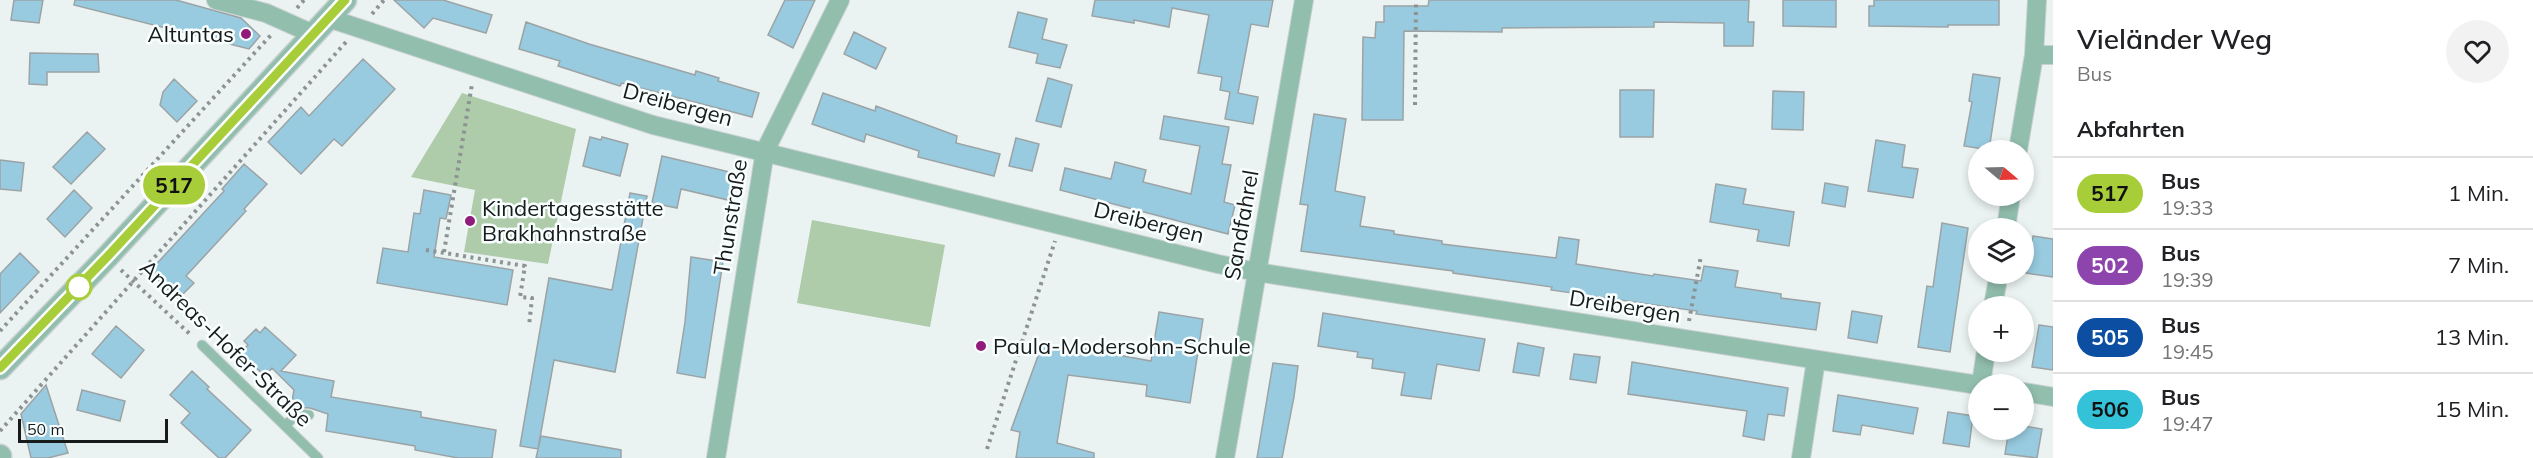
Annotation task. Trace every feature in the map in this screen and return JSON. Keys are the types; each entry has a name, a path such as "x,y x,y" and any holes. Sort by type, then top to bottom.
{"street":[{"name":"Dreibergen","path":"216,0 266,13 284,22 358,29 653,125 1257,273 1968,383"},
{"path":"0,368 107,257 345,0"},
{"name":"Thunstraße","path":"716,458 765,151 840,0"},
{"name":"Sandfahrel","path":"1225,458 1304,0"},
{"path":"2020,140 2034,55 2037,0"},
{"path":"2034,55 2053,55"},
{"path":"1801,458 1816,360"},
{"path":"2034,394 2053,397"}],"lane":[{"name":"Andreas-Hofer-Straße","path":"202,345 318,458"},
{"path":"285,426 297,414 309,415"}],"path":[{"path":"0,331 304,0"},
{"path":"0,431 132,280 384,0"},
{"path":"1414,105 1416,0"},
{"path":"444,252 476,68"},
{"path":"987,449 1060,225"},
{"path":"426,250 525,266 520,297 532,298 528,326"},
{"path":"1685,339 1701,256"},
{"name":"Andreas-Hofer-Straße","path":"107,257 202,345"}],"green space":[{"path":"462,93 576,129 548,264 464,252 475,190 411,177"},
{"path":"812,220 945,245 930,327 797,303"}],"building":[{"path":"14,0 43,0 39,23 11,20"},
{"path":"75,0 176,0 241,18 260,36 249,49 74,5"},
{"path":"394,0 443,0 492,15 486,33 433,18 424,28"},
{"path":"785,0 815,0 793,48 768,35"},
{"path":"1095,0 1273,0 1268,27 1251,24 1238,93 1258,97 1253,124 1225,119 1230,92 1220,90 1222,77 1198,73 1209,15 1172,8 1169,27 1134,20 1134,23 1092,16"},
{"path":"1429,0 1749,0 1748,22 1754,22 1753,46 1724,46 1724,23 1654,22 1654,27 1502,28 1502,32 1404,31 1403,120 1362,120 1363,37 1375,38 1376,22 1384,22 1384,6 1428,6"},
{"path":"1783,0 1836,0 1836,27 1783,26"},
{"path":"1874,0 1999,0 1999,25 1869,26 1869,6 1874,6"},
{"path":"1018,12 1047,19 1042,39 1067,45 1060,68 1036,63 1038,54 1009,47"},
{"path":"526,22 589,44 695,75 696,71 719,78 718,81 759,93 752,117 622,83 620,86 558,66 560,61 519,49"},
{"path":"854,32 886,48 876,69 844,54"},
{"path":"30,53 98,54 99,72 47,72 47,85 29,84"},
{"path":"363,59 395,89 342,146 334,139 301,174 268,142 301,107 309,116"},
{"path":"1973,74 2000,78 1991,140 1968,140 1968,147 1964,146 1972,102 1969,101"},
{"path":"1048,78 1072,85 1061,127 1036,121"},
{"path":"174,79 197,101 177,122 160,105 163,92"},
{"path":"1620,90 1654,90 1653,137 1620,137"},
{"path":"1773,91 1804,92 1803,130 1772,129"},
{"path":"823,93 875,111 876,106 957,136 956,143 1000,154 994,176 918,157 919,151 866,134 864,142 812,124"},
{"path":"1314,114 1346,119 1335,191 1365,197 1360,226 1442,241 1442,244 1556,258 1559,237 1579,240 1576,264 1653,276 1654,274 1701,281 1704,266 1738,271 1735,287 1781,294 1781,298 1820,303 1816,330 1696,314 1697,311 1551,290 1552,287 1453,273 1453,271 1301,251 1308,205 1300,204"},
{"path":"1164,116 1229,127 1222,164 1231,165 1224,202 1235,205 1228,234 1060,190 1065,168 1111,179 1115,162 1146,170 1143,182 1191,194 1200,146 1160,139"},
{"path":"87,132 105,149 71,184 53,167"},
{"path":"590,137 601,140 602,137 628,144 620,176 583,166"},
{"path":"1016,138 1039,144 1032,171 1009,166"},
{"path":"1876,140 1905,145 1902,167 1918,169 1913,198 1868,191"},
{"path":"662,156 734,173 728,200 681,189 677,208 652,203"},
{"path":"0,160 24,163 21,191 0,189"},
{"path":"244,164 267,184 244,209 246,211 186,276 194,283 178,299 149,272 224,191 222,189"},
{"path":"1825,183 1848,187 1845,207 1822,203"},
{"path":"1716,184 1746,189 1743,204 1794,212 1789,246 1757,241 1759,230 1710,222"},
{"path":"74,190 92,208 65,237 47,219"},
{"path":"424,190 451,195 446,219 440,218 434,257 513,270 507,305 377,283 383,248 408,252 414,213 420,214"},
{"path":"630,193 647,196 615,372 554,360 538,449 520,446 549,278 612,290"},
{"path":"1942,223 1968,228 1950,352 1918,347 1927,286 1933,287"},
{"path":"2034,236 2053,239 2053,277 2034,274"},
{"path":"20,253 39,272 0,313 0,274"},
{"path":"691,257 723,262 705,378 677,373 685,322"},
{"path":"1852,311 1882,316 1877,343 1848,338"},
{"path":"1159,312 1203,319 1190,403 1146,396 1147,385 1068,375 1057,443 1094,453 1094,458 1016,458 1020,432 1011,430 1042,345 1079,356 1080,348 1151,361"},
{"path":"1323,313 1485,339 1479,371 1437,364 1431,399 1401,395 1405,373 1372,368 1373,359 1357,357 1358,352 1318,346"},
{"path":"2039,325 2053,327 2053,370 2032,367"},
{"path":"116,326 144,350 121,378 92,354"},
{"path":"265,327 296,355 281,371 334,381 331,397 421,412 421,417 496,430 492,458 458,458 415,450 415,446 326,431 328,414 310,408 291,407 294,390 272,368 265,376 240,353 248,345 244,341 256,329 260,333"},
{"path":"1518,343 1544,348 1539,376 1513,372"},
{"path":"1574,354 1600,357 1596,383 1570,379"},
{"path":"1632,362 1788,388 1784,416 1768,414 1764,440 1743,436 1747,411 1628,394"},
{"path":"1273,363 1298,366 1294,397 1282,458 1257,458"},
{"path":"192,371 209,387 207,389 251,430 225,458 219,458 181,423 190,413 170,395"},
{"path":"46,385 68,453 48,458 31,458 21,414"},
{"path":"82,390 125,401 120,421 77,410"},
{"path":"1838,395 1918,408 1913,434 1862,425 1860,435 1833,431"},
{"path":"1948,412 1968,415 1969,447 1943,443"},
{"path":"2034,428 2042,429 2037,458 2005,454 2007,440 2034,440"},
{"path":"541,436 621,450 621,458 536,458"}],"bus line":[{"name":"517","path":"0,368 107,257 345,0"}],"place":[{"name":"Altuntas","path":"246,34"},
{"name":"Kindertagesstätte Brakhahnstraße","path":"470,221"},
{"name":"Paula-Modersohn-Schule","path":"981,346"}]}
